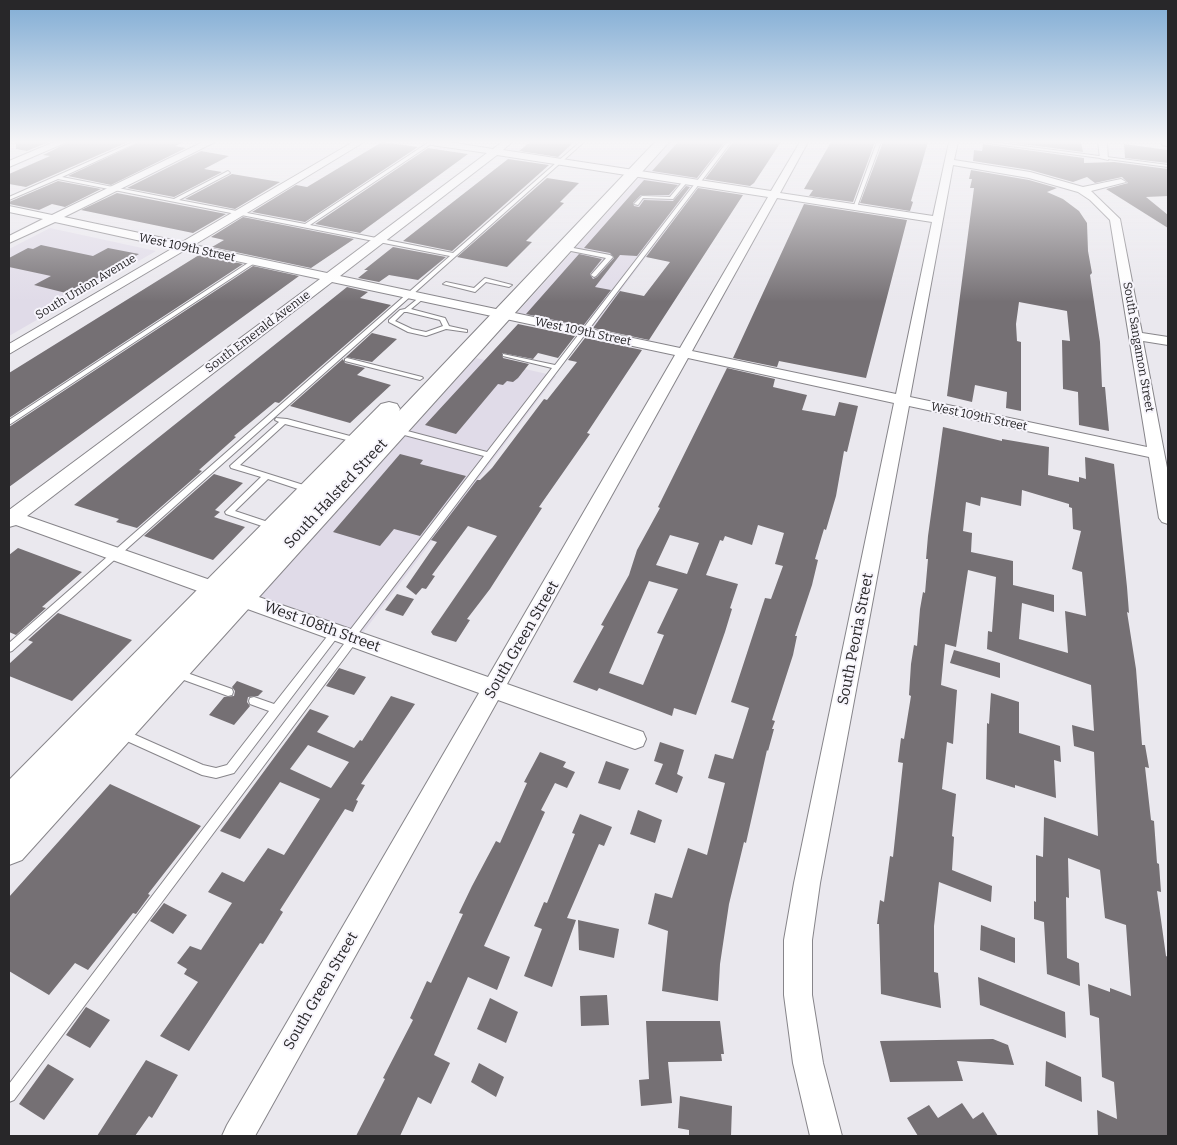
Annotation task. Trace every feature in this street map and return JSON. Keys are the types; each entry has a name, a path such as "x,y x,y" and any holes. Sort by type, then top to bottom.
{"main road":[{"name":"South Halsted Street","path":"9,804 396,430 492,313 509,285 602,195"},
{"name":"South Halsted Street","path":"9,847 171,672 275,527 420,378 456,329 492,313 563,248 607,195"}],"street":[{"path":"9,240 100,195"},
{"name":"South Union Avenue","path":"9,350 269,195"},
{"name":"South Emerald Avenue","path":"10,518 438,195"},
{"name":"South Green Street","path":"238,1136 774,195"},
{"path":"777,195 938,220"},
{"name":"South Peoria Street","path":"826,1136 808,1063 798,995 798,940 809,874 943,195"},
{"name":"South Sangamon Street","path":"1089,195 1107,209 1118,226 1168,518"},
{"name":"West 109th Street","path":"9,209 1157,454"},
{"path":"1136,336 1168,341"},
{"name":"West 108th Street","path":"10,518 228,593 635,739"}],"lane":[{"path":"152,195 454,255"},
{"path":"175,200 184,195"},
{"path":"306,226 352,195"},
{"path":"9,648 521,195"},
{"path":"636,204 642,197 671,198 673,195"},
{"path":"9,1095 347,636 490,455 688,195"},
{"path":"856,207 860,195"},
{"path":"563,248 610,257 594,275"},
{"path":"9,423 253,262"},
{"path":"446,284 475,290 485,280 509,285"},
{"path":"421,298 391,321 410,331 426,334 456,329"},
{"path":"407,310 443,319 456,329"},
{"path":"505,355 557,367"},
{"path":"347,360 420,378"},
{"path":"270,417 358,441"},
{"path":"284,421 234,466 311,490"},
{"path":"396,430 490,455"},
{"path":"267,476 229,512 275,527"},
{"path":"116,731 202,770 216,773 230,769 277,709 347,636"},
{"path":"171,672 228,692"},
{"path":"254,701 277,709"}],"shaded area":[{"path":"623,195 692,195 592,329 517,313"},
{"path":"50,228 156,251 9,336 9,249"},
{"path":"476,358 556,376 359,638 256,601"}],"building":[{"path":"24,195 88,195 65,207 52,204 39,210 9,204 9,202"},
{"path":"112,195 130,195 226,214 193,233 81,210"},
{"path":"192,195 258,195 235,209 185,199"},
{"path":"279,195 345,195 305,222 252,212"},
{"path":"357,195 411,195 360,233 315,224"},
{"path":"461,195 515,195 452,251 403,241"},
{"path":"527,195 567,195 560,202 564,203 526,241 532,242 507,267 457,257"},
{"path":"630,195 641,195 633,203 634,206 639,207 644,200 673,201 678,195 684,195 637,256 620,255 595,287 611,290 583,326 526,314 579,254 602,259 590,274 593,279 614,258 610,253 584,248"},
{"path":"692,195 743,195 649,340 593,328 620,291 644,296 670,262 646,257"},
{"path":"809,195 855,195 853,202"},
{"path":"863,195 913,195 910,211 860,203"},
{"path":"973,195 1055,195 1063,199 1079,211 1087,223 1088,251 1092,273 1090,275 1100,342 1102,387 1105,387 1109,431 1079,425 1078,392 1063,389 1062,340 1070,341 1067,311 1019,302 1016,324 1017,341 1021,342 1021,411 1006,408 1007,392 975,385 972,402 947,396"},
{"path":"1116,195 1168,195 1146,197 1168,215 1168,228"},
{"path":"804,204 907,220 866,378 779,361 777,367 733,358"},
{"path":"243,217 354,239 311,268 212,247 224,240 211,237"},
{"path":"41,245 93,256 108,248 139,254 70,294 34,285 51,276 9,267 9,258 28,248 33,249"},
{"path":"393,247 446,257 418,280 389,275 379,282 358,278 368,270 364,270"},
{"path":"199,255 243,264 9,418 9,373"},
{"path":"253,266 299,276 9,487 9,427"},
{"path":"347,287 368,292 360,298 391,305 279,403 275,402 234,436 236,437 199,470 202,471 137,528 116,522 119,519 74,505"},
{"path":"518,324 575,336 558,358 538,353 533,359 502,353 503,358 529,364 513,382 507,381 503,385 498,384 456,434 425,425"},
{"path":"372,333 397,339 372,362 346,357"},
{"path":"585,338 642,350 587,433 590,434 539,507 542,508 490,589 467,619 470,620 456,642 433,635 431,632 497,536 468,526 432,575 435,576 426,589 422,588 416,595 406,587 437,542 431,540 477,480 480,480 492,468 544,399 547,400 577,362 568,360"},
{"path":"343,359 345,363 365,368 357,375 391,385 350,423 290,406"},
{"path":"727,368 775,379 773,387 807,395 802,410 835,416 839,402 858,406 847,452 844,451 836,496 815,559 818,560 795,636 797,636 793,655 772,720 775,721 772,729 774,729 767,750 746,843 744,842 729,904 720,964 718,1001 662,991 668,931 648,924 655,893 672,898 688,848 707,855 725,783 708,778 715,754 733,759 749,708 731,702 765,598 771,599 783,566 775,564 784,533 758,525 752,545 725,536 723,541 720,540 706,575 738,584 730,608 732,609 696,715 674,708 672,716 599,688 597,691 573,682 604,626 601,625 629,575 637,550 660,508 658,507","holes":["670,535 699,543 687,574 656,565","649,581 678,589 657,633 664,635 643,685 609,673"]},
{"path":"943,427 1002,441 1002,439 1049,447 1048,475 1079,482 1079,477 1086,479 1085,457 1114,464 1129,613 1127,612 1136,669 1142,745 1145,745 1149,768 1145,767 1151,820 1154,821 1157,863 1159,864 1161,892 1157,891 1166,956 1168,957 1168,1136 1098,1136 1097,1110 1117,1119 1114,1082 1102,1077 1099,1018 1090,1015 1088,984 1110,992 1110,988 1131,996 1126,925 1105,918 1100,870 1068,858 1069,898 1066,897 1067,958 1079,963 1080,986 1047,974 1044,922 1034,919 1036,855 1043,857 1044,817 1098,836 1094,752 1074,746 1072,725 1094,731 1091,685 987,649 988,631 992,632 996,577 968,570 956,647 945,644 941,685 957,690 953,744 947,742 942,789 956,794 952,836 954,837 952,870 992,886 991,902 939,882 934,926 934,972 938,973 941,1008 881,994 879,924 877,924 880,900 884,902 890,856 893,857 903,763 898,762 901,738 904,739 911,696 909,695 914,645 917,646 920,609 923,592 925,593 928,536","holes":["1022,490 1069,504 1069,507 1072,508 1073,529 1081,531 1072,569 1082,572 1086,616 1065,611 1068,653 1019,639 1022,603 1054,612 1054,595 1013,585 1013,561 971,552 972,533 963,531 966,502 980,506 981,497 1021,506"]},
{"path":"400,454 423,460 420,464 466,476 420,536 394,529 380,546 333,532"},
{"path":"214,474 243,483 215,510 220,512 214,517 245,527 213,560 144,536"},
{"path":"18,548 82,572 42,607 46,608 16,635 9,632 9,555"},
{"path":"397,594 414,599 403,616 385,610"},
{"path":"58,613 132,640 72,701 9,676 9,664 33,642 28,640"},
{"path":"954,650 1000,663 1000,678 950,663"},
{"path":"339,668 366,677 354,695 326,686"},
{"path":"237,681 263,691 258,696 248,697 247,702 250,706 234,725 209,715 224,697 234,696 235,691 232,687"},
{"path":"991,693 1019,702 1019,733 1060,746 1061,762 1054,760 1056,798 1015,785 1015,788 986,779 987,723 989,724"},
{"path":"391,696 415,704 361,784 365,785 356,800 358,801 353,812 345,809 280,910 283,912 263,944 260,943 189,1051 160,1036 198,982 184,974 187,969 177,963 190,946 201,950 232,903 208,892 222,872 244,882 268,848 284,855 320,799 280,782 240,839 220,831 310,709 329,716 317,732 354,748 360,740 362,741","holes":["308,745 349,762 331,788 290,769"]},
{"path":"660,742 684,750 677,774 683,777 677,793 655,784 663,764 654,761"},
{"path":"540,752 566,762 563,767 575,772 567,788 555,783 541,810 545,812 484,946 510,957 497,990 468,977 434,1055 450,1063 431,1104 418,1097 400,1136 356,1136 413,1020 410,1018 427,981 431,983 463,914 459,913 496,841 500,843 527,783 524,782"},
{"path":"606,761 629,769 620,790 598,783"},
{"path":"110,784 201,826 148,894 150,895 136,914 133,913 88,970 75,963 49,995 9,971 9,897"},
{"path":"638,810 662,820 655,843 630,834"},
{"path":"580,814 612,827 604,846 599,844 567,918 576,920 552,987 524,976 542,929 534,926 544,902 547,903 575,834 572,833"},
{"path":"164,903 187,915 173,934 150,921"},
{"path":"578,920 619,929 614,958 579,950"},
{"path":"981,925 1015,938 1015,963 980,950"},
{"path":"978,977 1065,1012 1066,1038 980,1005"},
{"path":"607,995 609,1025 581,1026 580,996"},
{"path":"490,998 518,1012 506,1043 477,1029"},
{"path":"86,1007 110,1020 90,1048 66,1035"},
{"path":"646,1021 720,1021 724,1054 721,1054 722,1061 668,1062 672,1103 641,1106 639,1080 649,1079"},
{"path":"993,1039 1008,1045 1014,1065 957,1061 963,1081 890,1082 880,1041"},
{"path":"146,1060 178,1075 152,1118 149,1116 135,1136 97,1136"},
{"path":"1046,1061 1081,1077 1082,1102 1045,1086"},
{"path":"479,1063 504,1077 496,1097 471,1082"},
{"path":"48,1064 74,1079 44,1120 19,1104"},
{"path":"680,1096 732,1106 731,1136 689,1136 689,1130 678,1128"},
{"path":"962,1103 973,1119 983,1112 998,1136 918,1136 907,1118 929,1105 938,1118"}]}
